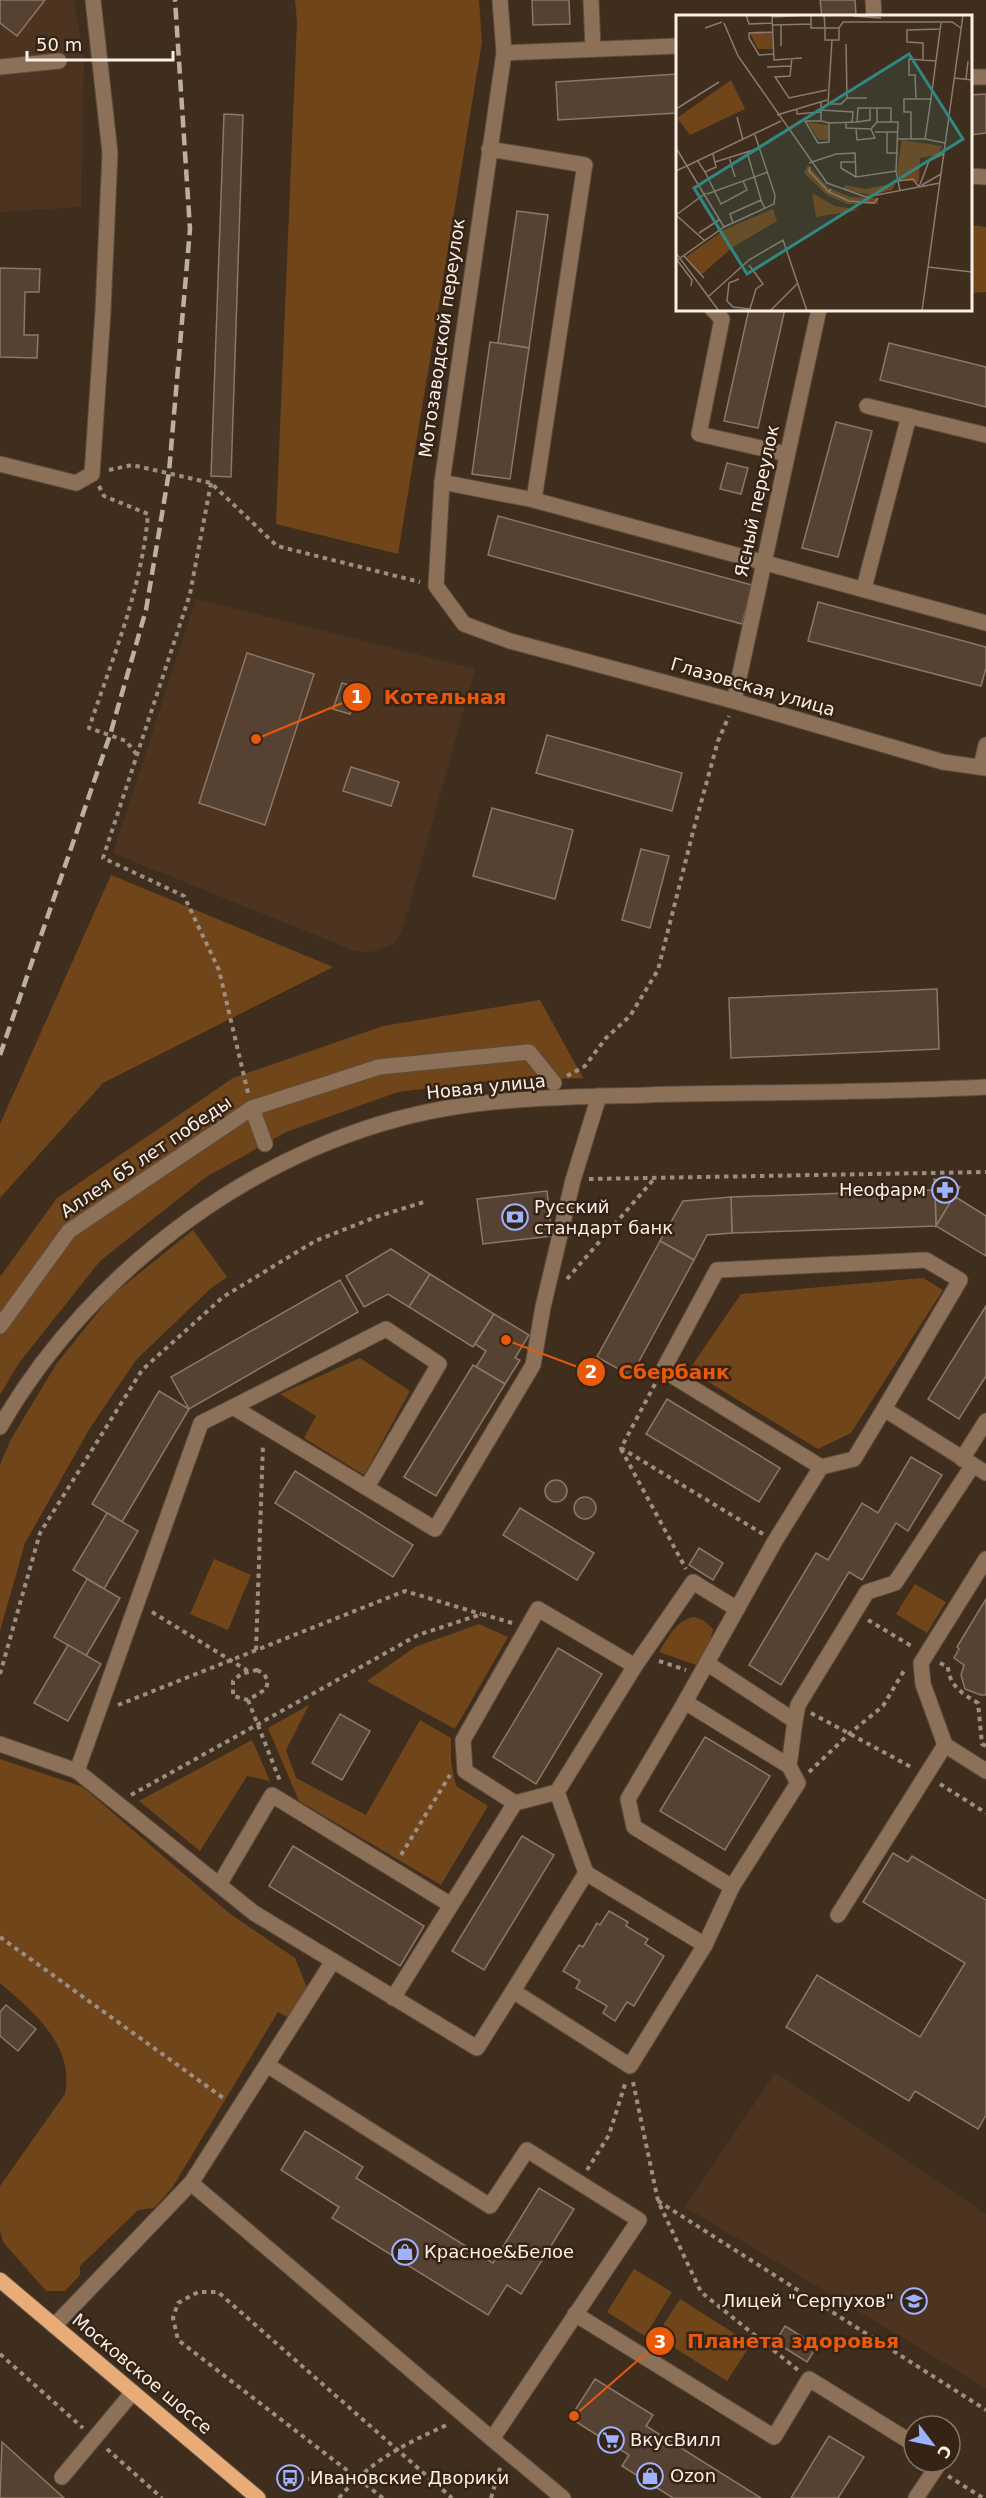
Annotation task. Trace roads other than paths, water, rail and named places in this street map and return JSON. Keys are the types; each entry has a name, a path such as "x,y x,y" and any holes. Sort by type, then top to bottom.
{"main road":[{"name":"Московское шоссе","path":"0,2280 258,2498"}],"street":[{"path":"0,464 76,483 92,474 110,153 93,0"},
{"name":"Мотозаводской переулок","path":"500,0 504,53 442,482 436,586 464,624 510,641"},
{"path":"591,0 593,49"},
{"path":"873,0 874,15"},
{"path":"504,53 676,46"},
{"path":"0,67 59,61"},
{"path":"971,78 986,77"},
{"path":"489,149 585,165 534,500"},
{"path":"971,176 986,177"},
{"path":"713,310 722,319 699,434 788,454"},
{"name":"Ясный переулок","path":"735,701 819,310"},
{"path":"867,406 986,435"},
{"path":"864,588 909,416"},
{"path":"442,482 534,500 765,560 986,622"},
{"name":"Глазовская улица","path":"510,641 735,701 943,762 984,767"},
{"path":"984,767 986,745"},
{"name":"Аллея 65 лет победы","path":"0,1326 69,1231 252,1108 379,1067 529,1052 554,1083"},
{"name":"Новая улица","path":"0,1427 21,1391 48,1354 106,1291 149,1252 196,1216 239,1188 310,1151 373,1125 449,1107 599,1096 986,1086"},
{"path":"233,1407 435,1529 533,1365 543,1307 573,1180 599,1096"},
{"name":"Аллея 65 лет победы","path":"252,1108 265,1144"},
{"path":"927,1260 960,1280 884,1409 854,1459 820,1467 663,1370 717,1270 927,1260"},
{"path":"77,1771 201,1423 386,1329 439,1364 366,1487"},
{"path":"884,1409 974,1466"},
{"path":"789,1766 798,1705 867,1592 895,1583 974,1466 986,1422"},
{"path":"732,1887 634,1827 628,1799 704,1670 775,1541 820,1467"},
{"path":"986,1559 921,1652 922,1684 945,1745 986,1771"},
{"path":"393,1998 515,1803 557,1792 638,1660 693,1582 737,1609"},
{"path":"515,1803 465,1771 463,1740 538,1609 638,1660"},
{"path":"704,1670 795,1721"},
{"path":"513,1991 630,2066 705,1945 732,1887 798,1783 789,1766 685,1702"},
{"path":"0,1744 77,1771 254,1913 477,2048 586,1873"},
{"path":"838,1915 945,1745"},
{"path":"557,1792 586,1873 705,1945"},
{"path":"219,1885 272,1795 451,1905"},
{"path":"54,2326 191,2183 333,1961"},
{"path":"267,2065 490,2206 527,2150 639,2220 492,2439"},
{"path":"191,2183 464,2418 563,2498"},
{"path":"575,2314 774,2437 809,2379 902,2437"},
{"path":"62,2477 133,2392"},
{"path":"916,2498 932,2474"}],"railway":[{"path":"0,1055 110,735 146,610 169,472 190,229 175,0"}],"place":[{"name":"Котельная","path":"256,739"},
{"name":"Неофарм","path":"945,1190"},
{"name":"Русский стандарт банк","path":"515,1217"},
{"name":"Сбербанк","path":"506,1340"},
{"name":"Красное&Белое","path":"405,2252"},
{"name":"Лицей \"Серпухов\"","path":"914,2301"},
{"name":"Планета здоровья","path":"574,2416"},
{"name":"ВкусВилл","path":"611,2440"},
{"name":"Ozon","path":"650,2476"},
{"name":"Ивановские Дворики","path":"290,2478"}]}
